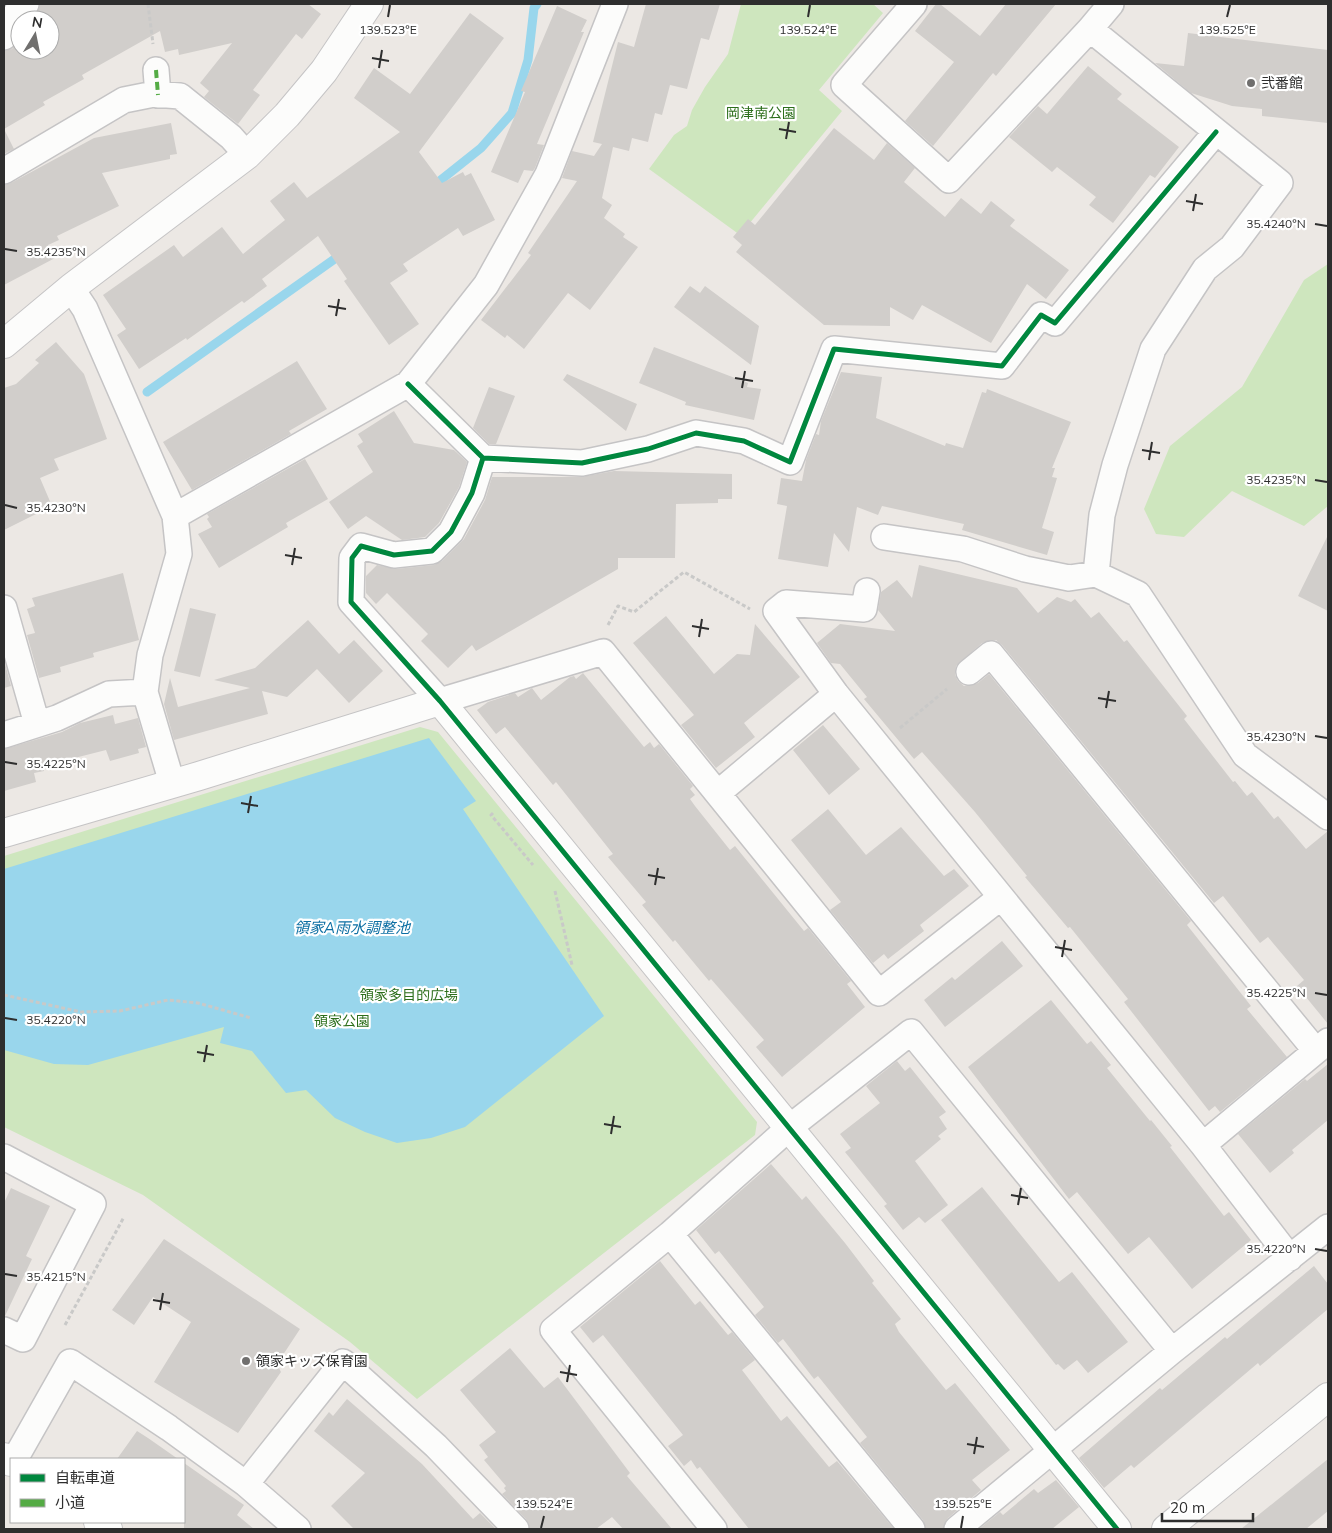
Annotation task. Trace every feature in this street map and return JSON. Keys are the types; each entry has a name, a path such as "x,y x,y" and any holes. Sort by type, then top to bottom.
{"street":[{"path":"4,36 16,13 26,4"},
{"path":"4,344 71,288 247,155 287,115 324,70 369,4"},
{"path":"175,516 408,384 486,285 548,174 615,4"},
{"path":"914,4 844,85 949,180 1111,4"},
{"path":"1090,29 1280,183 1232,247 1205,269 1152,349 1114,465 1102,515 1096,574"},
{"path":"156,70 158,94"},
{"path":"4,171 124,100 158,94 180,96 231,137 247,155"},
{"path":"408,384 483,458 582,462 648,448 696,433 744,441 790,462 834,349 1002,366 1041,315 1055,323 1216,132"},
{"path":"71,288 86,309 175,516 179,554 150,656 145,692 172,783"},
{"path":"483,458 472,493 451,532 432,551 394,555 361,546 352,558 351,602 440,700 1053,1448 1117,1529"},
{"path":"884,537 963,549 1025,569 1069,578 1096,574 1138,594 1244,755 1328,817"},
{"path":"867,591 864,609 786,603 776,611 836,694 1203,1145 1290,1258"},
{"path":"4,608 37,724"},
{"path":"4,833 603,652 879,993 1001,897"},
{"path":"968,672 991,654 1322,1046 1203,1145"},
{"path":"4,735 57,718 109,694 145,692"},
{"path":"718,792 836,694"},
{"path":"714,1529 553,1330 670,1234 790,1127 911,1032 1172,1351"},
{"path":"4,1157 93,1204 22,1339 4,1330"},
{"path":"956,1529 1172,1351 1328,1226"},
{"path":"670,1234 912,1529"},
{"path":"16,1458 70,1362 169,1428 246,1484 298,1529"},
{"path":"246,1484 343,1362 436,1446 516,1529"},
{"path":"1166,1529 1328,1397"},
{"path":"4,1478 10,1466"}],"path":[{"path":"148,4 156,70"},
{"path":"603,652 604,634 618,606 634,612 684,572 731,596"},
{"path":"878,746 968,672"},
{"path":"518,795 491,815 538,872"},
{"path":"550,886 556,893 572,965"},
{"path":"4,995 56,1008 100,1013 168,1000 198,1003 251,1018"}],"green space":[{"name":"岡津南公園","path":"741,4 873,4 883,13 819,90 842,111 740,235 649,169 674,135 687,126 692,110 705,87 728,54"},
{"path":"1328,264 1328,506 1304,526 1232,491 1184,537 1156,534 1144,509 1170,446 1242,387 1304,280"},
{"name":"領家公園","path":"420,727 438,732 757,1122 755,1135 417,1399 350,1342 143,1195 4,1127 4,856"}],"water":[{"name":"領家A雨水調整池","path":"429,738 476,801 463,809 604,1016 465,1127 431,1138 397,1143 365,1132 335,1118 306,1090 286,1093 252,1051 220,1043 224,1027 88,1065 54,1064 4,1050 4,869"}],"building":[{"path":"40,4 308,4 321,14 302,39 296,34 253,90 260,95 238,124 204,97 209,91 200,83 232,43 179,55 178,49 165,52 160,31 82,75 84,79 43,102 45,105 4,129 4,51 10,50 10,60 60,60 60,10 38,10"},
{"path":"646,4 720,4 709,40 701,38 687,89 670,85 662,115 655,113 648,142 632,138 629,151 613,147 602,198 612,205 604,218 625,234 623,237 638,247 590,310 568,293 524,349 507,335 505,338 481,320 531,255 528,253 577,181 562,178 572,151 594,156 602,144 593,142 618,42 634,47"},
{"path":"936,4 940,4 980,36 1006,4 1056,4 996,76 993,73 933,146 905,121 954,62 915,31"},
{"path":"557,6 587,20 581,32 584,32 537,144 544,145 535,168 533,171 524,170 518,183 491,172 525,92 521,91"},
{"path":"470,13 504,38 419,152 442,183 463,172 465,176 471,173 495,220 463,236 458,228 403,264 408,271 390,283 419,324 389,345 344,281 347,279 318,236 262,279 267,286 244,303 242,301 187,340 186,338 139,369 117,335 126,329 103,295 174,245 183,257 222,227 243,254 285,220 270,201 294,182 307,198 400,132 354,98 374,68 410,94"},
{"name":"弐番館","path":"1188,33 1328,50 1328,123 1262,116 1262,109 1232,106 1191,93 1155,63 1184,66"},
{"path":"1088,66 1122,94 1117,99 1179,147 1155,178 1150,175 1113,223 1089,205 1096,197 1057,167 1052,172 1009,137 1038,106 1047,114"},
{"path":"171,123 177,154 170,155 170,159 102,173 119,206 57,236 59,240 48,245 55,258 4,285 4,185 94,138"},
{"path":"834,128 874,160 887,143 915,168 904,182 945,217 961,198 981,214 991,201 1015,220 1010,226 1069,270 1046,299 1027,284 991,343 922,305 913,320 890,307 890,326 824,325 736,252 742,245 733,237 748,219 755,225"},
{"path":"4,129 14,149 4,154"},
{"path":"690,286 700,293 705,286 759,326 751,365 674,307"},
{"path":"56,342 84,374 107,439 54,459 59,470 40,478 52,506 4,530 4,388 16,384 39,363 35,360"},
{"path":"654,347 748,383 747,387 761,389 754,420 685,405 686,402 639,383"},
{"path":"297,361 327,409 289,431 291,434 192,490 163,442"},
{"path":"841,372 882,377 876,418 945,446 946,443 963,448 982,392 986,393 987,389 1071,422 1052,468 1055,468 1052,477 1057,478 1042,528 1054,532 1047,555 962,530 964,524 882,506 878,515 857,507 849,552 834,533 828,567 778,559 787,506 777,504 781,478 802,481 806,460 816,434 819,435 821,421"},
{"path":"567,374 637,404 626,431 563,380"},
{"path":"489,387 515,396 496,444 489,444 473,428"},
{"path":"394,411 414,443 454,450 467,462 459,487 439,523 425,537 402,540 366,516 348,529 329,502 373,472 357,446 363,442 358,434"},
{"path":"305,459 328,499 286,523 288,527 219,568 198,534 212,527 207,519 209,517 207,514"},
{"path":"614,471 732,474 732,499 718,499 718,503 676,504 675,558 618,558 618,569 476,651 472,645 448,668 421,641 428,634 387,593 376,604 366,593 366,576 377,565 396,569 434,565 442,561 464,539 485,500 492,477 581,477"},
{"path":"1328,535 1328,611 1298,596"},
{"path":"919,565 1017,588 1038,613 1057,597 1071,602 1075,599 1091,618 1099,612 1124,642 1127,640 1187,716 1184,719 1233,782 1235,781 1247,796 1252,792 1274,819 1278,816 1306,849 1328,831 1328,1024 1297,986 1304,980 1268,937 1260,943 1223,896 1214,903 1002,645 996,640 982,643 956,666 955,675 964,686 978,683 989,674 1191,921 1187,925 1251,1006 1247,1009 1287,1057 1220,1112 1215,1106 1209,1111 1124,1002 1128,999 1070,927 1068,928 1025,877 1027,876 975,812 922,752 914,759 864,699 867,697 840,664 831,663 817,643 840,624 895,631 878,610 881,592 897,580 912,598"},
{"path":"123,573 139,640 93,653 94,657 60,667 61,672 39,678 27,635 35,633 27,609 35,606 32,598"},
{"path":"190,608 216,614 200,677 174,671"},
{"path":"666,616 714,674 737,654 750,655 755,624 800,677 744,723 755,737 716,768 681,725 694,715 633,643"},
{"path":"308,620 339,654 354,640 383,671 349,703 317,669 287,697 262,691 268,714 174,740 164,704 170,678 178,707 250,688 214,680 255,668"},
{"path":"4,660 11,686 4,688"},
{"path":"583,673 644,747 650,742 654,748 659,744 693,786 690,789 695,795 690,799 695,806 730,850 735,846 804,931 808,928 851,981 847,984 865,1007 782,1077 756,1047 764,1040 711,979 709,981 675,940 673,942 642,905 646,902 608,857 613,854 556,782 553,785 505,727 496,734 477,710 488,702 515,693 518,697 532,688 541,700 570,677 574,676 576,679"},
{"path":"113,715 115,724 138,718 146,747 138,749 139,753 110,761 106,750 43,766 44,771 34,773 36,782 4,791 4,749 62,732 80,723"},
{"path":"823,725 860,769 829,795 793,750"},
{"path":"828,809 866,855 901,827 944,876 954,869 969,886 920,925 924,931 888,959 884,954 873,963 830,910 841,902 791,840"},
{"path":"1002,941 1023,966 945,1027 924,1000 952,977 955,980"},
{"path":"1051,1000 1087,1044 1091,1041 1111,1065 1107,1068 1172,1146 1170,1147 1224,1216 1229,1212 1251,1240 1192,1289 1149,1237 1128,1254 1077,1192 1069,1199 968,1067"},
{"path":"897,1061 905,1071 910,1067 946,1112 939,1117 947,1129 938,1136 941,1139 915,1161 948,1205 925,1223 919,1217 903,1230 884,1206 887,1204 845,1152 851,1148 840,1134 880,1103 866,1086"},
{"path":"1328,1064 1328,1120 1292,1150 1294,1153 1270,1173 1238,1134 1305,1079 1307,1081"},
{"path":"771,1164 802,1200 806,1196 845,1243 874,1281 872,1283 901,1319 895,1324 899,1332 946,1390 955,1383 1010,1450 972,1480 981,1490 948,1518 943,1529 926,1529 923,1520 860,1443 867,1437 818,1376 814,1379 783,1339 778,1343 755,1315 764,1307 719,1251 715,1254 696,1230"},
{"path":"982,1187 1059,1282 1072,1272 1128,1342 1088,1373 1077,1360 1064,1370 1058,1364 1056,1365 941,1220"},
{"path":"11,1188 50,1206 26,1256 32,1259 5,1316 4,1203"},
{"path":"164,1239 300,1329 277,1364 281,1372 238,1433 154,1382 191,1322 153,1297 134,1325 112,1310"},
{"path":"660,1261 695,1305 700,1301 728,1335 732,1332 755,1360 742,1370 781,1421 787,1416 829,1467 837,1461 894,1529 749,1529 700,1467 697,1469 691,1460 684,1466 668,1446 683,1435 603,1335 593,1343 580,1327"},
{"path":"1314,1266 1328,1284 1328,1309 1260,1366 1258,1363 1134,1468 1131,1465 1104,1488 1079,1458 1160,1388 1162,1390 1225,1337 1227,1339"},
{"path":"510,1348 544,1388 558,1377 630,1473 627,1476 672,1529 623,1529 612,1517 596,1529 530,1529 526,1519 502,1494 506,1491 504,1488 506,1486 484,1460 488,1457 479,1445 496,1432 460,1390"},
{"path":"347,1399 422,1464 473,1519 480,1513 496,1529 354,1529 331,1506 365,1473 314,1431 329,1412 333,1416"},
{"path":"137,1431 177,1458 118,1458"},
{"path":"1328,1459 1328,1511 1306,1529 1241,1529"},
{"path":"185,1464 244,1505 237,1515 254,1529 184,1529"},
{"path":"1056,1480 1079,1507 1052,1529 979,1529 1000,1512 1003,1515 1034,1489 1038,1493"}],"waterway":[{"path":"432,187 481,148 512,113 528,60 534,8 537,4"},
{"path":"147,392 343,253"}],"marked path":[{"path":"156,70 158,95"}],"cycle path":[{"path":"408,384 483,458 582,463 648,449 696,433 744,441 790,462 834,349 1002,366 1041,315 1055,323 1216,132"},
{"path":"483,458 472,493 451,532 432,551 394,555 361,546 352,558 351,602 440,701 1117,1529"}],"place":[{"name":"弐番館","path":"1251,83"},
{"name":"領家キッズ保育園","path":"246,1361"}],"park label":[{"name":"領家多目的広場","path":"409,995"}]}
